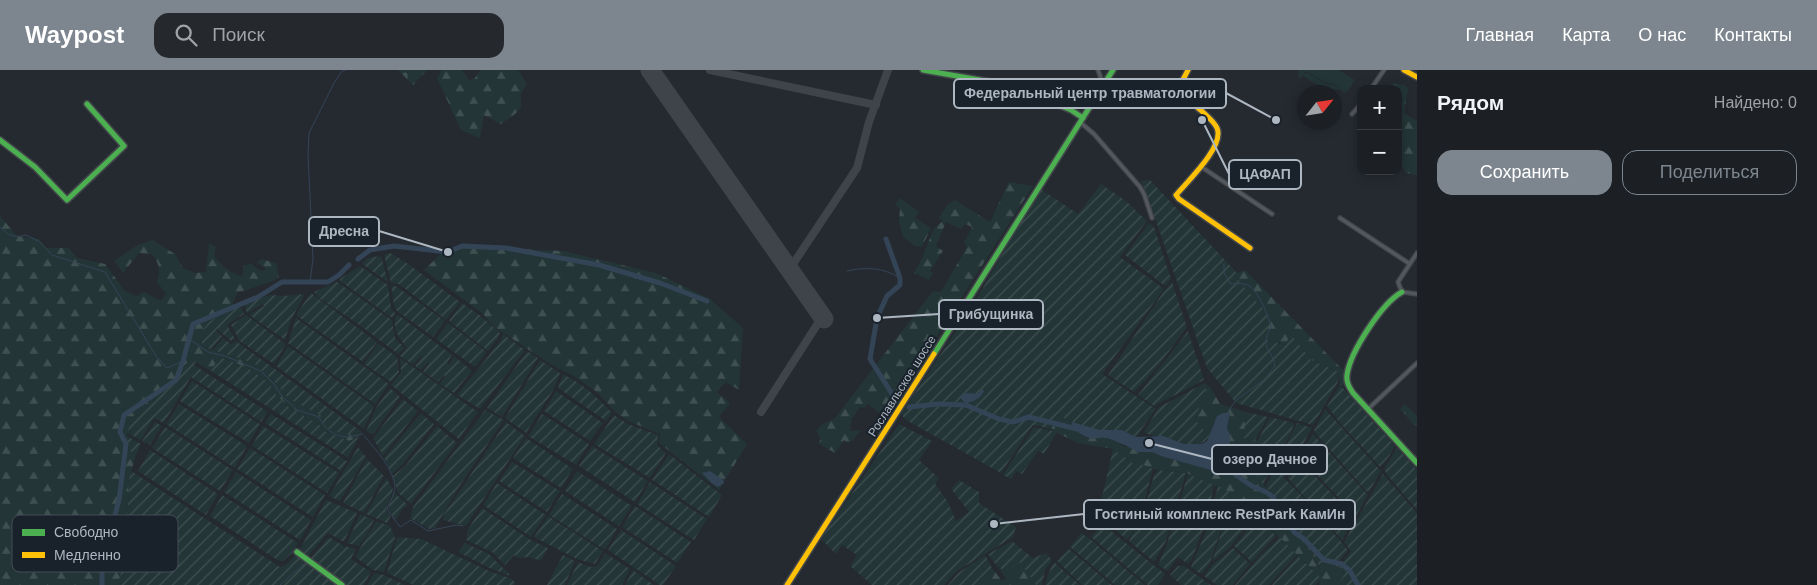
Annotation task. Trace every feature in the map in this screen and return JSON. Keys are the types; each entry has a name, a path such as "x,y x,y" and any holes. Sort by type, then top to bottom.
{"street":[{"path":"923,70 1014,86 1071,110 1082,120 1140,187 1152,218"},
{"path":"1098,70 1103,84"},
{"name":"Рославльское шоссе","path":"787,585 1113,70"},
{"path":"1188,70 1176,91 1217,128 1218,138 1215,148 1176,195 1179,199 1250,248"},
{"path":"1374,85 1384,70"},
{"path":"1404,70 1417,77"},
{"path":"1198,111 1207,92"},
{"path":"0,140 35,167 67,200 124,146 87,104"},
{"path":"1352,114 1357,108"},
{"path":"1200,166 1272,214"},
{"path":"1340,218 1410,264"},
{"path":"1402,292 1398,282 1417,253"},
{"path":"1417,294 1402,292 1394,296 1385,305 1360,345 1349,366 1347,375 1350,387 1417,463"},
{"path":"1368,409 1417,363"},
{"path":"297,552 342,585"}],"green space":[{"path":"398,70 427,70 413,85"},
{"path":"442,70 462,70 469,80 474,79 481,70 517,70 527,85 521,93 521,108 501,124 484,115 480,138 461,130 437,78"},
{"path":"1298,70 1339,70 1355,80 1348,91 1344,93 1342,85 1324,82 1306,71 1300,79 1298,76"},
{"path":"1306,72 1326,84 1334,85 1317,85 1303,76"},
{"path":"1392,83 1405,85 1408,89 1404,113 1417,121 1417,175 1406,173 1402,167 1402,85 1391,85"},
{"path":"1148,180 1237,273 1235,276 1268,315 1267,340 1285,345 1291,334 1311,360 1339,372 1338,382 1313,425 1236,403 1207,368 1141,181"},
{"path":"1009,182 1033,186 885,417 868,404 864,408 860,407 851,420 851,431 861,430 853,440 847,443 844,440 835,453 818,443 821,439 816,431 821,425 835,418 933,291 941,292 967,247 964,243 972,227 965,224 961,229 946,222 936,246 943,251 930,271 933,273 929,280 914,273 934,228 943,221 939,218 947,205 955,200 990,222"},
{"path":"1101,184 1126,201 1147,221 1120,257 1164,289 1102,374 1156,409 1136,437 1122,430 1092,428 1057,415 1051,429 1033,425 1001,473 906,420 901,414 972,307 1015,232 1042,190 1078,214"},
{"path":"900,198 919,212 915,218 931,228 922,247 915,246 903,237 899,221 900,208 895,205"},
{"path":"0,216 17,236 39,239 46,248 69,248 77,258 105,264 125,291 136,296 145,292 161,300 166,294 157,282 159,270 154,257 152,254 139,253 123,273 114,261 136,246 152,240 175,254 183,268 195,273 206,272 209,243 216,247 214,256 220,263 231,272 239,275 243,276 243,266 251,263 259,270 264,271 266,268 257,263 261,259 276,263 279,277 273,281 237,293 230,310 210,323 202,346 254,363 291,400 322,416 323,425 351,434 362,432 359,437 349,441 324,431 317,422 306,419 301,412 293,410 276,395 268,382 248,368 220,357 211,371 191,359 184,366 177,381 133,417 127,433 127,449 136,455 129,479 128,515 12,515 12,572 121,572 118,585 0,585"},
{"path":"1149,223 1154,227 1171,279 1165,286 1125,255"},
{"path":"484,247 563,251 656,273 710,299 743,328 739,390 726,382 717,392 730,403 719,417 747,444 719,490 659,443 660,434 628,421 615,412 597,392 575,377 550,364 493,326 483,314 424,270 445,250"},
{"path":"390,253 460,302 446,320 399,284 391,283 384,255"},
{"path":"381,256 388,282 362,264 367,258"},
{"path":"360,266 388,285 391,308 395,313 394,317 391,317 340,281 340,279"},
{"path":"1245,270 1345,372 1350,386 1340,385 1339,372 1311,360 1291,334 1286,345 1267,340 1235,276 1237,273"},
{"path":"337,282 392,320 395,338 405,348 398,354 319,298 314,292"},
{"path":"1172,282 1187,327 1156,369 1134,392 1108,375"},
{"path":"391,285 397,287 445,321 433,337 397,311 394,306"},
{"path":"311,293 377,342 363,362 297,316 297,313"},
{"path":"305,294 291,320 285,340 249,315 264,306 263,304 247,313 244,304 269,295"},
{"path":"462,303 500,333 488,351 449,321"},
{"path":"240,305 244,314 227,325 235,339 231,341 217,329 222,336 211,349 202,346 202,334 208,324 218,316"},
{"path":"397,314 452,355 447,363 449,364 454,356 472,371 454,393 440,384 444,375 438,382 423,372 428,362 421,370 415,366 421,356 413,365 400,356 407,348 395,328"},
{"path":"246,315 286,344 274,364 238,340 231,325"},
{"path":"296,318 389,384 375,404 288,343"},
{"path":"448,323 487,352 475,367 436,339"},
{"path":"1188,331 1204,380 1154,406 1138,395"},
{"path":"503,334 525,350 480,409 457,395 501,340"},
{"path":"223,338 231,344 236,341 362,432 345,435 327,428 323,425 322,416 291,400 254,363 213,350"},
{"path":"378,343 397,357 399,372 391,382 364,364"},
{"path":"288,346 374,406 364,429 276,366"},
{"path":"527,351 538,358 502,417 487,408"},
{"path":"219,357 248,368 268,382 276,395 292,410 301,412 306,419 317,422 324,431 349,441 359,437 348,458 211,371"},
{"path":"400,358 478,412 459,439 391,385 401,372"},
{"path":"191,359 196,362 194,365 268,412 261,422 191,377 164,423 154,418 141,440 127,433 133,417 177,381 184,366"},
{"path":"540,360 560,373 554,389 526,433 505,418"},
{"path":"563,374 589,391 612,413 606,421 558,388"},
{"path":"192,381 260,424 249,443 180,401"},
{"path":"1205,383 1211,388 1220,404 1246,412 1244,438 1257,441 1245,465 1256,472 1273,496 1279,509 1295,524 1292,529 1306,546 1320,569 1332,558 1345,574 1337,585 1319,585 1320,577 1266,525 1239,508 1229,492 1186,473 1153,469 1136,462 1134,464 1113,449 1078,443 1051,430 1057,415 1072,422 1072,428 1087,438 1115,440 1125,447 1132,447 1137,452 1152,452 1204,467 1214,472 1230,435 1227,428 1230,414 1213,423 1210,434 1206,433 1195,420 1200,405 1207,399"},
{"path":"1205,383 1207,399 1200,405 1195,420 1206,433 1210,434 1206,440 1195,445 1144,432 1159,407"},
{"path":"1340,385 1395,446 1380,467 1327,406"},
{"path":"390,388 400,397 374,433 371,434 366,431 377,406"},
{"path":"556,391 603,423 590,441 544,411"},
{"path":"403,399 418,411 383,456 373,438"},
{"path":"179,404 247,446 235,468 166,424"},
{"path":"1404,404 1417,416 1417,424 1415,426 1400,409"},
{"path":"1325,409 1381,471 1369,492 1366,491 1314,430"},
{"path":"485,410 504,420 459,487 435,528 429,529 410,518 413,507"},
{"path":"1246,412 1268,417 1255,440 1244,438"},
{"path":"421,413 434,424 403,464 392,474 384,458"},
{"path":"271,414 347,461 341,471 265,423"},
{"path":"542,414 589,444 576,465 528,436"},
{"path":"614,415 628,424 658,435 657,445 666,453 650,478 594,444"},
{"path":"1270,417 1294,423 1291,433 1263,484 1258,479 1256,472 1253,472 1245,465"},
{"path":"155,422 162,426 150,445 142,441"},
{"path":"506,422 525,436 466,526 443,520 444,514"},
{"path":"1297,423 1312,428 1284,478 1304,498 1348,550 1337,564 1332,558 1321,569 1292,529 1294,524 1280,509 1276,512 1271,507 1273,496 1266,486"},
{"path":"899,424 932,441 919,460 939,478 935,484 948,502 956,521 969,512 951,489 959,480 979,492 979,503 1016,527 1013,537 957,571 944,585 872,585 850,566 857,555 842,545 836,554 821,539"},
{"path":"263,426 339,473 327,493 252,446"},
{"path":"437,426 457,443 411,504 398,493 393,476 405,466"},
{"path":"165,427 233,470 220,491 152,448"},
{"path":"1034,427 1057,432 1044,454 1038,451 1022,474 1016,471 1011,479 1003,475"},
{"path":"1313,434 1368,495 1356,516 1299,456"},
{"path":"127,436 141,444 136,455 127,449"},
{"path":"526,438 573,469 561,488 513,458"},
{"path":"592,446 648,481 635,502 579,466"},
{"path":"358,447 366,457 340,501 329,496"},
{"path":"250,448 325,495 313,517 237,469"},
{"path":"1397,448 1417,470 1417,510 1384,469"},
{"path":"1113,449 1134,464 1136,462 1153,469 1137,524 1127,540 1108,523 1097,519"},
{"path":"150,450 218,494 206,515 138,471"},
{"path":"669,454 722,495 709,517 652,480"},
{"path":"1298,458 1355,518 1342,540 1288,478"},
{"path":"367,459 384,476 364,513 343,503"},
{"path":"512,462 560,491 547,512 499,481"},
{"path":"1158,470 1186,473 1166,541 1154,562 1129,541 1144,512 1154,475"},
{"path":"131,471 280,567 287,564 297,553 340,585 118,585 121,572 178,572 178,515 128,515"},
{"path":"577,471 632,506 619,526 565,491"},
{"path":"236,472 311,520 300,540 224,492"},
{"path":"1188,474 1214,485 1207,519 1192,559 1188,564 1178,557 1168,571 1158,565 1166,547"},
{"path":"1383,474 1417,513 1417,585 1337,585 1345,574 1339,567 1351,551 1344,542"},
{"path":"386,478 393,489 386,510 391,516 387,523 366,514"},
{"path":"650,482 707,519 694,540 637,504"},
{"path":"497,483 546,515 531,537 483,505"},
{"path":"1218,486 1229,492 1237,505 1220,532 1210,563 1203,573 1199,573 1191,567 1205,534"},
{"path":"394,492 408,505 402,509 396,519 393,519 388,509"},
{"path":"562,494 617,529 605,550 549,515"},
{"path":"222,495 298,543 294,551 283,561 279,561 210,516"},
{"path":"326,500 357,513 344,542 328,533 307,557 299,551"},
{"path":"635,506 691,542 677,563 622,527"},
{"path":"482,508 531,540 548,548 541,561 529,557 518,558 514,555 505,565 492,552 466,540 468,529"},
{"path":"1239,508 1254,517 1230,547 1212,562 1222,530"},
{"path":"360,514 374,520 359,546 347,543"},
{"path":"548,516 603,551 595,564 577,559 534,537"},
{"path":"1256,519 1266,525 1276,536 1252,562 1234,546"},
{"path":"376,521 390,526 395,538 384,572 373,570 355,557"},
{"path":"1102,524 1165,574 1158,585 1148,585 1091,537"},
{"path":"621,530 676,566 663,585 660,585 608,550"},
{"path":"1081,533 1145,585 1115,585 1070,547"},
{"path":"329,537 344,546 356,549 351,559 371,572 364,585 346,585 310,559"},
{"path":"397,537 421,539 489,571 512,579 515,583 514,585 413,585 387,573"},
{"path":"1280,537 1297,555 1269,585 1235,585 1260,556"},
{"path":"1012,541 1033,558 1046,553 1052,560 1045,570 1042,585 1036,585 1020,562 1004,571 996,565 988,554"},
{"path":"465,543 489,554 511,576 489,568 458,552"},
{"path":"1233,548 1250,564 1233,585 1217,585 1204,576 1212,565"},
{"path":"1069,549 1112,585 1082,585 1057,561"},
{"path":"605,553 630,569 622,585 567,585 578,562 590,567 597,566"},
{"path":"563,555 575,561 565,585 547,585"},
{"path":"985,555 992,568 979,579 983,585 948,585 958,573"},
{"path":"1298,556 1321,578 1316,585 1272,585"},
{"path":"1020,561 1036,585 983,585 979,579 992,568 1002,581 1006,578 996,565 1004,571"},
{"path":"1054,562 1080,585 1045,585"},
{"path":"1178,566 1184,566 1211,585 1181,585 1170,575"},
{"path":"633,570 654,585 625,585"},
{"path":"374,573 384,575 405,585 367,585"}],"water":[{"path":"982,389 984,391 982,394 973,401 964,402 959,396 967,393 978,394"},
{"path":"1223,413 1230,413 1227,428 1230,435 1230,449 1226,465 1221,473 1152,452 1137,452 1108,438 1089,438 1071,428 1072,422 1100,430 1122,430 1136,437 1163,436 1184,444 1202,444 1207,441 1217,416"},
{"path":"710,471 723,480 724,483 718,487 702,473"}],"waterway":[{"path":"310,282 313,259 308,155 309,133 334,83 342,71 346,70"},
{"path":"0,227 12,236 26,235 40,242 52,255 105,272 156,356 167,368 183,361"},
{"path":"886,239 900,278 900,285 887,296 877,318 870,359 894,397"},
{"path":"358,259 370,250 394,246 448,252 462,246 506,248 599,265 660,283 707,301"},
{"path":"1224,264 1224,273 1231,284 1251,287 1263,305 1271,327 1266,344 1275,366 1265,379 1235,401 1227,414"},
{"path":"115,515 119,500 126,444 120,432 124,415 176,380 193,324 258,297 282,282 328,282 349,265"},
{"path":"847,271 874,269 900,278"},
{"path":"189,339 208,352 225,356 261,371 274,384 281,395 297,410 319,417 326,428 333,433 342,437 363,434"},
{"path":"909,407 938,404 966,405 999,419 1013,422 1029,417 1077,429"},
{"path":"364,436 383,460 394,480 395,489 387,509 400,527 411,520 428,531 456,525 463,526"},
{"path":"1222,460 1236,475 1273,497 1281,516 1290,523 1294,532 1304,539 1324,560 1342,564 1350,571 1358,585"},
{"path":"280,585 304,564"},
{"path":"102,572 102,585"}],"taxiway":[{"path":"710,70 876,105"},
{"path":"789,270 857,168 869,122 888,70"},
{"path":"761,412 822,317"}],"runway":[{"path":"650,70 824,319"}],"traffic: fast":[{"path":"923,70 1014,86 1071,110 1083,118"},
{"path":"934,354 1113,70"},
{"path":"0,140 35,167 67,200 124,146 87,104"},
{"path":"1402,292 1385,306 1368,329 1349,365 1347,380 1353,393 1417,463"},
{"path":"297,552 342,585"}],"traffic: slow":[{"path":"1188,70 1177,91 1199,108 1215,124 1218,136 1216,144 1204,163 1176,195 1179,199 1250,248"},
{"path":"1404,70 1417,77"},
{"path":"787,585 934,354"}],"place":[{"name":"ЦАФАП","path":"1202,120"},
{"name":"Федеральный центр травматологии","path":"1276,120"},
{"name":"Дресна","path":"448,252"},
{"name":"Грибущинка","path":"877,318"},
{"name":"озеро Дачное","path":"1149,443"},
{"name":"Гостиный комплекс RestPark КамИн","path":"994,524"}]}
